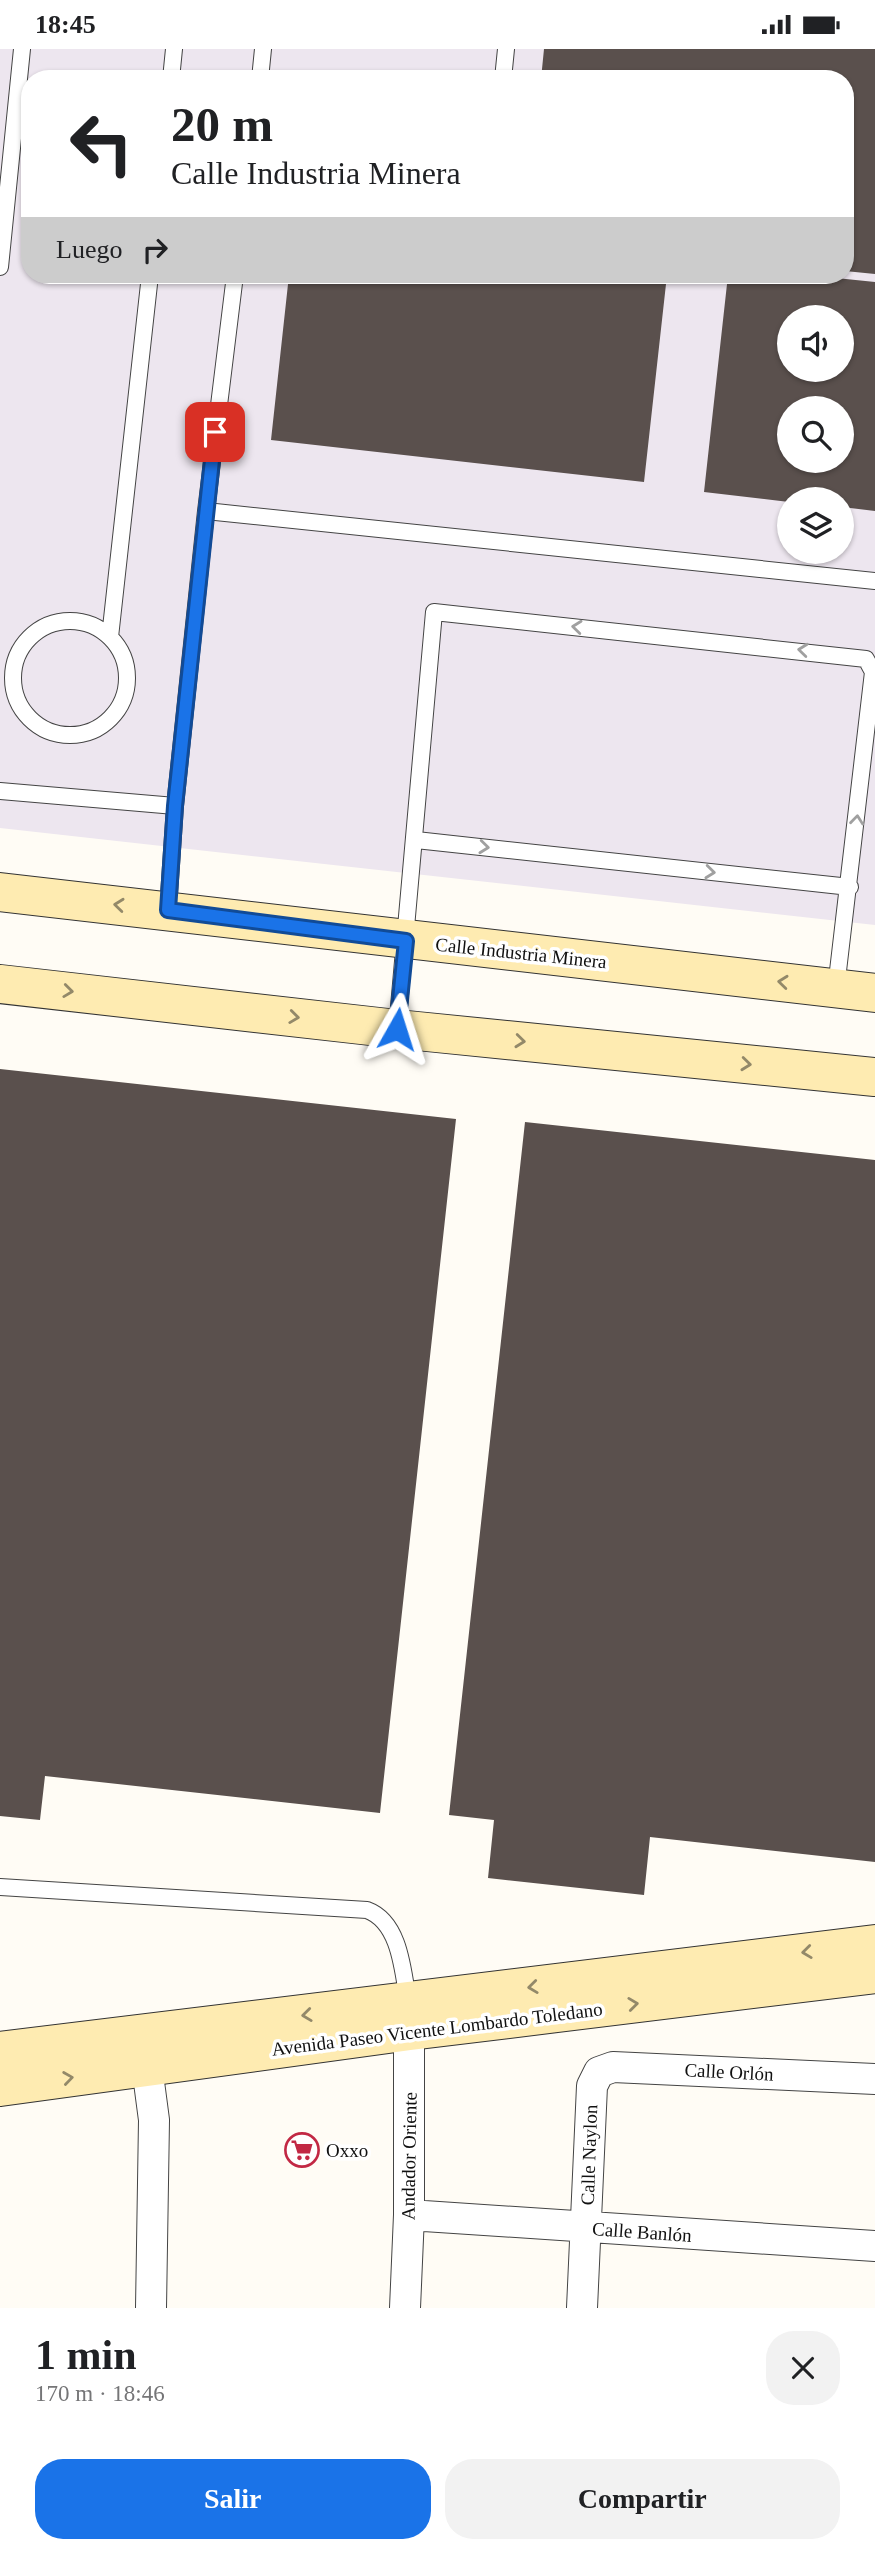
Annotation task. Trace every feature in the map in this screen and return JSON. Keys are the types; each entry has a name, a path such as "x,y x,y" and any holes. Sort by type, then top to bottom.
{"main road":[{"name":"Calle Industria Minera","path":"0,892 168,910 406,941 875,993"},
{"path":"0,984 397,1029 875,1077"},
{"name":"Avenida Paseo Vicente Lombardo Toledano","path":"0,2087 147,2067 409,2017 875,1944"},
{"name":"Avenida Paseo Vicente Lombardo Toledano","path":"0,2051 875,1974"}],"street":[{"name":"Andador Oriente","path":"405,2308 409,2215 409,2017"},
{"path":"147,2067 154,2120 151,2308"},
{"name":"Calle Orlón","path":"592,2086 599,2073 613,2067 875,2079"},
{"name":"Calle Naylon","path":"582,2308 592,2086"},
{"name":"Calle Banlón","path":"409,2215 875,2246"}],"lane":[{"path":"0,267 22,49"},
{"path":"172,70 174,49"},
{"path":"261,70 263,49"},
{"path":"504,70 506,49"},
{"path":"110,637 94,626 70,621 40,629 26,642 16,658 13,676 15,695 24,711 37,725 54,733 72,735 91,731 107,721 120,707 126,689 127,670 121,652 110,637 148,284"},
{"path":"168,910 175,806 205,511 234,284"},
{"path":"205,511 875,581"},
{"path":"397,1029 416,840 434,612 866,659 873,672 850,887 836,988"},
{"path":"0,791 175,806"},
{"path":"416,840 850,887"},
{"path":"0,1887 367,1910 377,1914 389,1928 401,1962 409,2017"}],"shaded area":[{"path":"0,49 875,49 875,925 0,828"}],"building":[{"path":"544,49 875,49 875,274 854,272 854,70 542,70"},
{"path":"854,280 875,282 875,511 854,508 854,487 777,487 777,501 704,492 727,284 854,284"},
{"path":"288,284 666,284 644,482 271,440"},
{"path":"0,1069 456,1119 380,1813 45,1776 40,1820 0,1816"},
{"path":"525,1122 875,1160 875,1862 650,1837 644,1895 488,1878 494,1820 449,1815"}],"place":[{"name":"Oxxo","path":"302,2150"}],"route":[{"path":"215,432 175,806 168,910 406,941 397,1029"}]}
